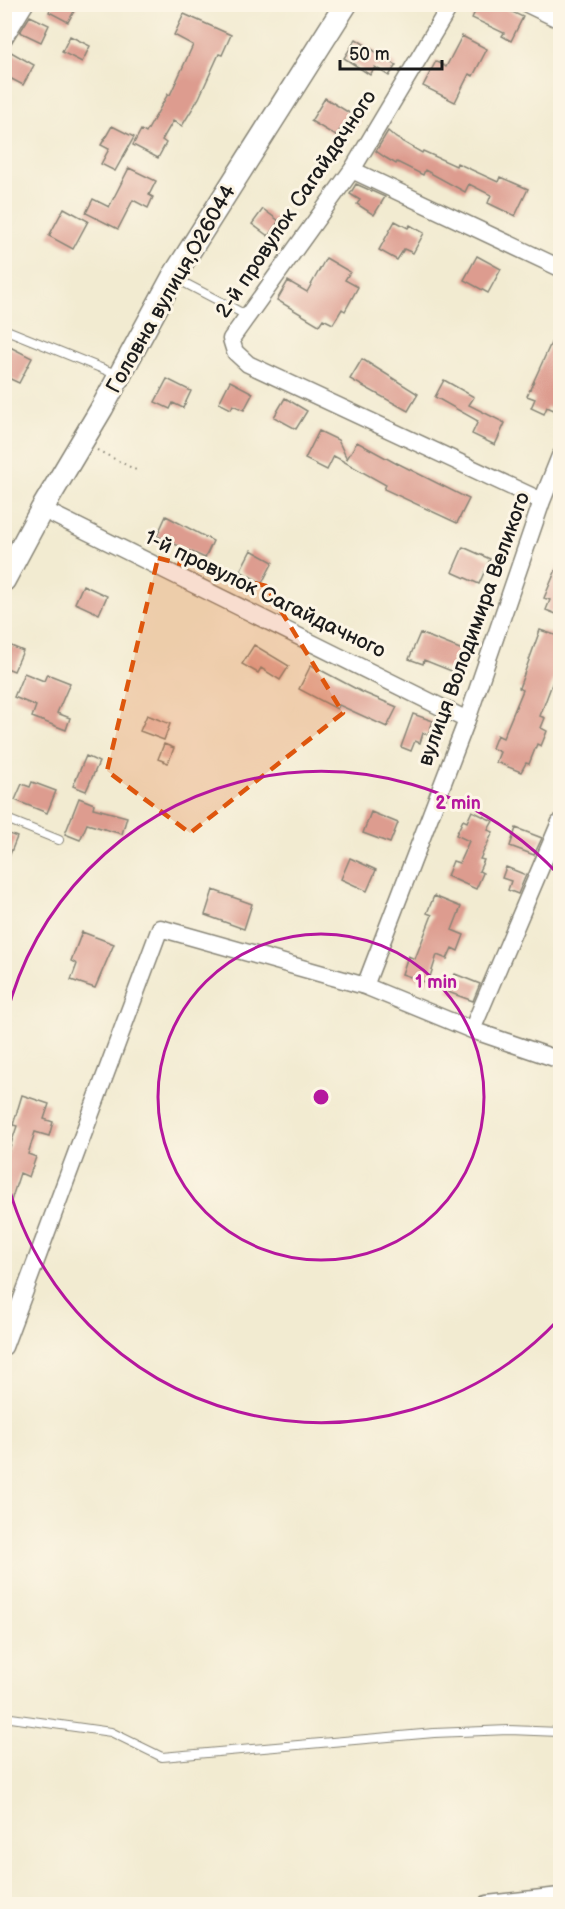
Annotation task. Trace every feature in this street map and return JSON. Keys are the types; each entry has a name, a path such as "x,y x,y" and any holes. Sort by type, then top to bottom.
{"main road":[{"name":"Головна вулиця,О26044","path":"4,580 42,509 102,408 172,277 346,4"}],"street":[{"path":"4,38 25,4"},
{"name":"2-й провулок Сагайдачного","path":"451,4 352,170 231,339 235,352 248,364 542,501"},
{"path":"527,4 561,20"},
{"path":"352,170 561,268"},
{"name":"вулиця Володимира Великого","path":"365,986 467,720 542,501 561,456"},
{"name":"1-й провулок Сагайдачного","path":"42,509 467,720"},
{"path":"472,1029 561,822"},
{"path":"4,1347 10,1316 160,928 365,986 472,1029 561,1060"},
{"path":"487,1905 561,1896"}],"lane":[{"path":"172,277 246,315"},
{"path":"4,329 118,376"},
{"path":"4,818 58,840"},
{"path":"4,1717 111,1732 162,1757 434,1733 509,1730 561,1732"}],"path":[{"path":"81,442 136,470"}],"highlighted area":[{"path":"158,558 266,586 343,713 190,833 107,771"}],"building":[{"path":"53,4 78,4 68,22 49,12"},
{"path":"479,4 495,4 523,17 511,41 502,36 504,33 472,18"},
{"path":"184,14 231,35 182,126 173,121 162,140 166,143 158,158 133,145 141,130 146,133 168,94 170,95 193,45 174,35"},
{"path":"30,16 49,25 41,42 20,32"},
{"path":"70,36 90,46 82,62 62,52"},
{"path":"462,36 487,49 473,76 469,74 455,102 423,86 436,61 446,67"},
{"path":"356,39 396,65 389,76 375,67 370,75 344,58"},
{"path":"4,48 34,65 23,85 4,75"},
{"path":"325,98 361,120 352,133 342,127 336,136 311,121"},
{"path":"112,126 134,137 115,171 101,164 109,149 101,145"},
{"path":"388,131 422,153 423,151 456,166 457,163 498,182 500,177 528,189 515,216 488,203 491,195 469,184 465,192 425,170 423,175 386,158 376,151"},
{"path":"129,168 156,181 149,195 153,197 148,208 133,200 118,229 86,213 93,199 109,207"},
{"path":"356,184 385,197 374,215 357,204 360,200 350,194"},
{"path":"64,208 88,221 73,249 49,236"},
{"path":"263,209 279,221 268,236 252,224"},
{"path":"395,221 408,228 410,225 424,233 413,253 404,249 397,260 379,250"},
{"path":"477,256 501,269 488,293 464,280"},
{"path":"326,258 350,272 345,280 358,287 345,311 342,309 333,324 323,319 319,325 277,300 288,281 307,292"},
{"path":"561,321 561,413 547,407 544,414 531,408 535,399 527,396"},
{"path":"10,347 32,358 19,383 4,376 4,359"},
{"path":"362,359 418,394 408,411 350,379"},
{"path":"167,379 191,391 183,408 173,403 170,409 155,402"},
{"path":"444,380 474,397 469,405 505,423 495,445 472,434 478,421 435,397"},
{"path":"230,381 253,393 244,410 233,405 231,409 219,403"},
{"path":"285,398 307,411 296,429 274,417"},
{"path":"319,431 338,440 347,459 357,442 469,499 457,523 384,489 386,485 334,456 327,470 305,459"},
{"path":"166,516 213,541 205,558 157,536"},
{"path":"463,547 490,559 479,584 452,572"},
{"path":"251,550 273,562 262,583 240,571"},
{"path":"561,558 561,616 546,610 550,600 544,598"},
{"path":"83,585 107,596 99,614 75,603"},
{"path":"540,630 561,637 561,660 540,716 545,718 541,728 547,731 541,746 537,744 529,764 526,763 521,772 496,762 500,752 492,748 497,735 503,738 523,690 519,688"},
{"path":"420,633 470,653 465,667 457,664 454,672 424,660 423,664 409,659"},
{"path":"4,643 23,651 14,671 4,667"},
{"path":"254,645 289,666 280,680 261,668 258,673 242,664"},
{"path":"311,665 362,692 397,707 387,727 339,705 337,709 299,689"},
{"path":"24,673 44,681 47,674 70,683 57,713 70,718 66,730 32,717 36,706 14,697"},
{"path":"413,714 433,721 428,735 423,733 420,743 415,741 411,751 401,747"},
{"path":"147,715 170,724 164,740 140,731"},
{"path":"164,744 174,748 168,763 158,759"},
{"path":"86,756 99,762 86,791 73,786"},
{"path":"32,782 56,791 47,813 15,800 22,784 30,787"},
{"path":"79,798 94,804 93,808 127,817 122,834 87,824 80,840 65,834"},
{"path":"472,811 493,821 488,830 493,832 480,859 484,860 479,871 483,873 476,889 447,876 453,861 459,863 469,841 456,835 463,820 467,822"},
{"path":"371,812 398,823 390,843 363,833"},
{"path":"516,828 542,838 534,855 510,846"},
{"path":"4,832 17,837 5,867 4,867"},
{"path":"350,858 376,870 367,891 341,879"},
{"path":"506,867 526,875 518,894 508,890 511,881 502,878"},
{"path":"213,890 252,904 244,929 205,915"},
{"path":"434,896 461,907 452,930 464,935 458,951 452,948 447,959 437,955 428,983 402,974 408,956 415,959 432,915 427,913"},
{"path":"82,932 114,944 95,988 71,980 77,964 71,961"},
{"path":"455,974 480,984 473,1001 448,992"},
{"path":"22,1095 49,1104 44,1119 53,1122 49,1136 35,1132 28,1154 36,1157 29,1177 20,1173 7,1213 4,1213 4,1165 17,1126 13,1125"}]}
